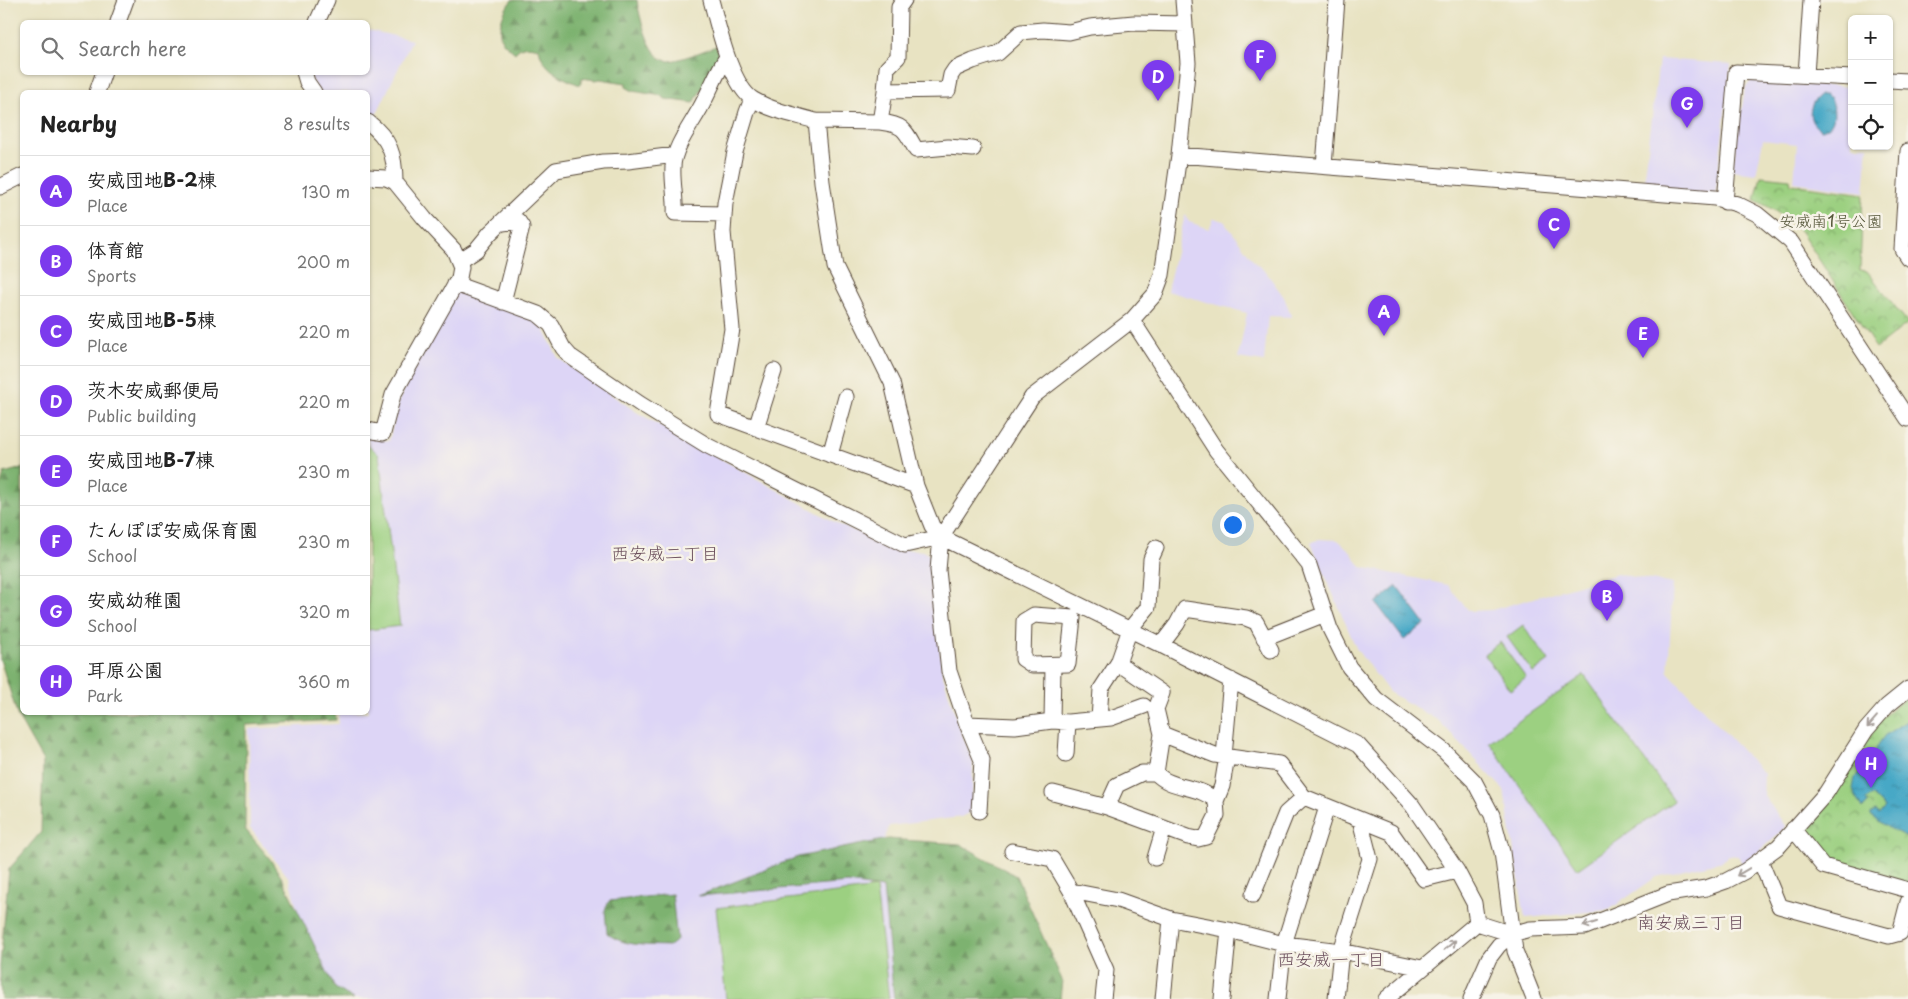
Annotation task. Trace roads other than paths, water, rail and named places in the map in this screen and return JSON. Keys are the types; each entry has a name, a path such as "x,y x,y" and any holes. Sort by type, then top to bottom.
{"street":[{"path":"119,20 126,0"},
{"path":"317,20 326,0"},
{"path":"711,0 727,57 736,79 752,100 776,110 816,121 880,122 900,126 911,139 916,150 948,147 973,150"},
{"path":"880,122 887,68 898,57 899,7 904,0"},
{"path":"979,811 982,760 967,724 949,671 938,570 941,537 1032,397 1132,320 1155,294 1162,276 1179,155 1188,63 1183,0"},
{"path":"1324,166 1337,0"},
{"path":"1806,75 1811,0"},
{"path":"885,91 948,90 950,75 955,69 998,53 1021,32 1043,30 1069,32 1090,26 1134,23 1186,24"},
{"path":"724,214 675,213 672,166 676,149 705,100 719,68 727,57"},
{"path":"1725,202 1736,72 1848,78"},
{"path":"99,90 103,75"},
{"path":"305,75 313,90"},
{"path":"1893,80 1908,81"},
{"path":"752,100 735,152 722,232 732,329 718,414 916,486"},
{"path":"816,121 822,182 836,267 892,383 916,486 932,526 941,537 1130,629 1358,746 1412,806 1457,871 1474,903 1477,922"},
{"path":"370,124 391,149 395,163 395,182"},
{"path":"1908,151 1902,249 1908,258"},
{"path":"459,260 476,250 490,233 556,170 603,162 675,155"},
{"path":"1179,155 1715,198 1737,204 1757,214 1791,242 1908,419"},
{"path":"0,187 20,177"},
{"path":"370,177 386,178 395,182 424,219 454,250 461,267 456,284 393,395 383,433 370,430"},
{"path":"503,222 518,221 522,227 503,302"},
{"path":"456,284 538,314 551,325 563,348 570,356 640,404 708,446 905,546 941,537"},
{"path":"1132,320 1216,450 1309,565 1330,629 1349,667 1376,699 1444,751 1474,781 1492,815 1502,852 1515,951 1534,999"},
{"path":"756,428 774,371"},
{"path":"830,455 846,397"},
{"path":"1099,719 1101,689 1118,663 1130,629 1148,607 1151,559 1156,548"},
{"path":"1161,645 1178,624 1185,609 1246,618 1256,622 1268,644 1325,614"},
{"path":"1118,663 1162,693 1156,709 1162,734 1156,773"},
{"path":"1052,721 1053,666"},
{"path":"1053,794 1107,807 1198,839 1206,837 1217,815 1216,801 1222,786 1231,680"},
{"path":"1471,999 1489,958 1512,934 1530,929 1585,926 1668,894 1706,888 1726,881 1745,871 1779,846 1826,793 1866,730 1887,706 1908,689"},
{"path":"967,724 1015,726 1052,721 1068,722 1111,718 1144,706"},
{"path":"1066,754 1068,722"},
{"path":"1162,734 1214,755 1279,764 1304,797 1327,808 1391,832 1424,880 1457,871"},
{"path":"1107,807 1117,785 1142,773 1156,773 1170,783 1204,794 1216,801"},
{"path":"1253,895 1286,813 1304,797"},
{"path":"1278,999 1284,944 1327,808"},
{"path":"1336,999 1341,951 1370,859 1360,820"},
{"path":"1155,858 1164,828"},
{"path":"1793,829 1823,866 1908,890"},
{"path":"1012,851 1052,859 1071,891 1106,970 1103,999"},
{"path":"1760,860 1779,906 1889,936 1900,933 1908,902"},
{"path":"1071,891 1118,900 1171,919 1229,930 1284,944 1341,951 1422,968"},
{"path":"1163,999 1171,919"},
{"path":"1477,922 1512,934"},
{"path":"1386,999 1477,922"},
{"path":"1222,999 1229,930"}],"water":[{"path":"1821,95 1831,98 1834,112 1830,125 1822,130 1813,123 1810,113 1813,103"},
{"path":"1397,586 1425,624 1404,640 1376,603"},
{"path":"1908,720 1908,837 1890,829 1870,815 1875,811 1879,814 1885,808 1872,795 1866,800 1868,804 1863,808 1853,789 1855,778 1885,735"}],"place":[{"name":"たんぽぽ安威保育園","path":"1260,81"},
{"name":"茨木安威郵便局","path":"1158,101"},
{"name":"安威幼稚園","path":"1687,128"},
{"name":"安威団地B-5棟","path":"1554,249"},
{"name":"安威団地B-2棟","path":"1384,336"},
{"name":"安威団地B-7棟","path":"1643,358"},
{"name":"体育館","path":"1607,621"},
{"name":"耳原公園","path":"1871,788"}],"district":[{"name":"西安威二丁目","path":"665,554"},
{"name":"南安威三丁目","path":"1691,923"},
{"name":"西安威一丁目","path":"1331,960"}],"park label":[{"name":"安威南1号公園","path":"1831,221"}]}
